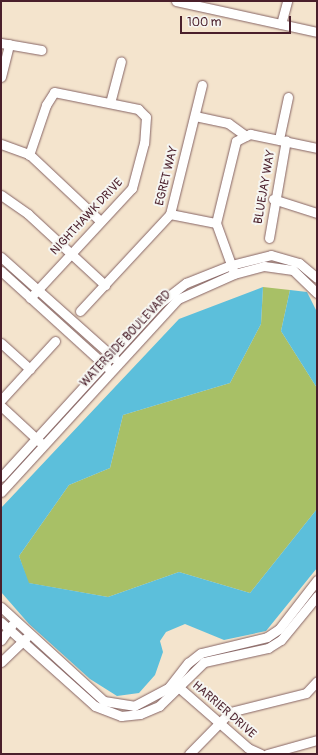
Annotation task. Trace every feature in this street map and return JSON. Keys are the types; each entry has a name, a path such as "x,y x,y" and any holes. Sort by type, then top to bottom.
{"street":[{"path":"176,1 317,32"},
{"path":"281,24 288,1"},
{"path":"1,78 5,44 41,50"},
{"path":"110,103 120,61"},
{"name":"EGRET WAY","path":"80,312 170,214 202,85"},
{"name":"NIGHTHAWK DRIVE","path":"30,154 46,105 54,92 138,109 147,124 132,188 99,220 30,298"},
{"name":"BLUEJAY WAY","path":"269,238 273,199 288,98"},
{"path":"195,116 228,123 246,136"},
{"path":"234,274 216,223 236,141 250,134 283,139 317,148"},
{"path":"1,144 30,154 99,220"},
{"path":"1,195 70,253 105,285"},
{"path":"273,199 317,213"},
{"path":"170,214 216,223"},
{"path":"1,257 119,362"},
{"name":"WATERSIDE BOULEVARD","path":"1,477 103,364 172,292 231,265 257,257 284,257 299,262 317,278"},
{"name":"WATERSIDE BOULEVARD","path":"1,492 178,299 234,274 280,265 309,282 317,293"},
{"path":"1,272 111,371"},
{"path":"1,400 55,341"},
{"path":"1,343 30,369"},
{"path":"1,406 44,445"},
{"path":"1,622 95,706 121,716 140,714 159,706 201,653 267,638 279,629 317,580"},
{"path":"1,607 104,701 134,706 148,701 176,685 204,662 268,648 281,640 317,596"},
{"path":"1,640 16,621"},
{"path":"1,662 30,634"},
{"path":"189,754 218,722 230,712 306,693 317,681"},
{"name":"HARRIER DRIVE","path":"176,685 248,748 261,754"},
{"path":"267,754 317,740"}],"green space":[{"path":"263,287 290,290 281,331 317,388 317,509 250,593 179,572 108,597 28,583 19,556 69,485 110,468 123,415 230,383 261,324"}],"water":[{"path":"263,287 261,324 230,383 123,415 110,468 69,485 19,556 29,583 108,597 179,572 250,593 317,509 317,568 266,631 224,640 185,624 166,632 160,641 163,652 155,675 139,693 117,696 90,679 29,624 1,592 1,508 179,319"},
{"path":"290,290 307,292 317,312 317,388 281,331"}]}
